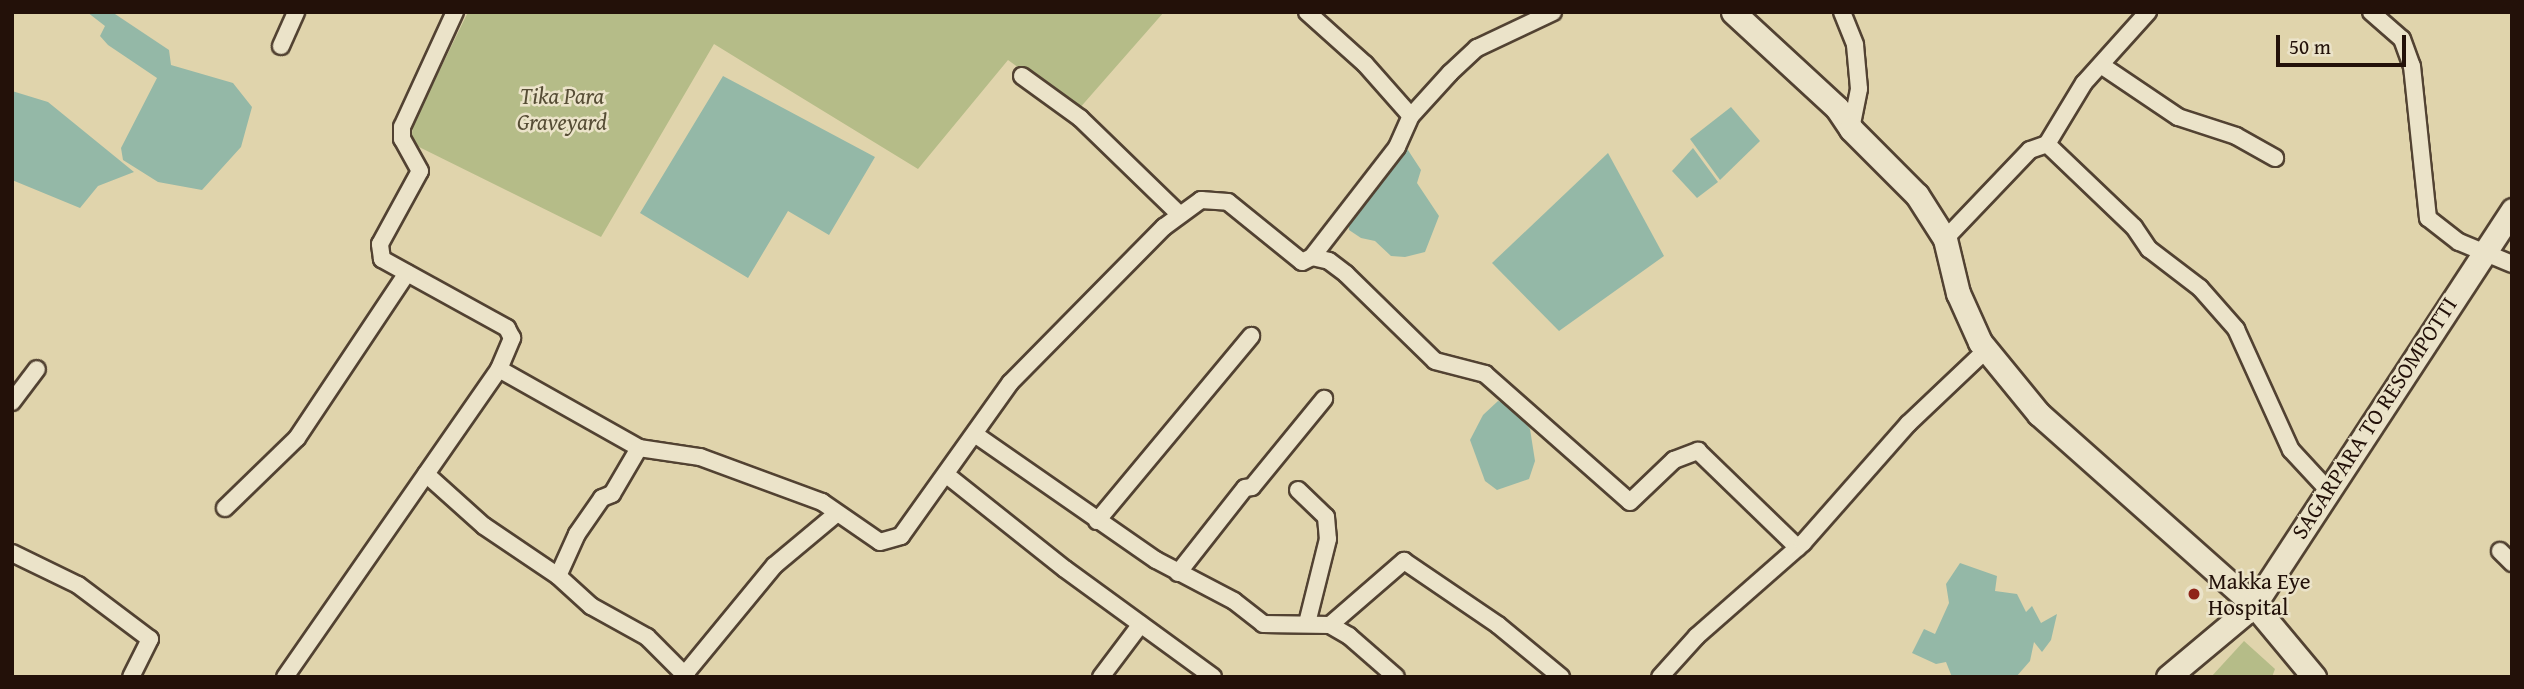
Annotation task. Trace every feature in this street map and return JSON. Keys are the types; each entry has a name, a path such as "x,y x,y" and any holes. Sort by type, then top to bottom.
{"main road":[{"path":"1733,12 1837,108 1851,129 1917,195 1945,239 1958,293 1987,349 2039,414 2254,605 2314,677"},
{"name":"SAGARPARA TO RESOMPOTTI","path":"2168,677 2254,605 2512,210"}],"street":[{"path":"281,46 296,12"},
{"path":"285,677 499,369 512,338 507,328 383,259 380,244 421,171 401,139 402,127 455,12"},
{"path":"1307,12 1365,64 1411,116"},
{"path":"499,369 639,448 701,457 822,502 880,542 901,536 948,476 1010,383 1180,215 1201,200 1228,202 1302,261 1312,257 1397,147 1411,116 1477,48 1553,12"},
{"path":"1842,12 1855,45 1859,89 1851,129"},
{"path":"1945,239 2030,150 2047,144 2084,83 2148,12"},
{"path":"2371,12 2402,39 2412,66 2428,218 2459,242 2512,264"},
{"path":"2101,65 2178,117 2236,136 2275,158"},
{"path":"1022,76 1080,118 1180,215"},
{"path":"2047,144 2134,227 2149,249 2200,288 2236,329 2291,450 2328,490"},
{"path":"1312,257 1329,261 1346,274 1435,361 1485,373 1630,502 1674,460 1698,451 1798,548"},
{"path":"225,508 297,438 407,273"},
{"path":"1097,521 1251,336"},
{"path":"1660,677 1697,636 1798,548 1908,424 1987,349"},
{"path":"12,402 37,369"},
{"path":"1178,573 1245,488 1252,487 1324,399"},
{"path":"976,435 1097,521 1178,573 1234,601 1263,624 1329,625 1349,636 1396,677"},
{"path":"558,576 577,534 602,498 612,494 639,448"},
{"path":"426,474 484,526 558,576 591,606 647,638 686,675 775,565 836,514"},
{"path":"948,476 1213,677"},
{"path":"1298,490 1326,517 1328,539 1307,623"},
{"path":"12,553 78,585 150,639 131,677"},
{"path":"1329,625 1404,561 1498,625 1561,677"},
{"path":"1101,677 1141,624"}],"green space":[{"name":"Tika Para Graveyard","path":"468,12 1164,12 1078,110 1008,60 918,169 714,44 601,237 411,143 413,125"},
{"path":"2244,641 2275,669 2272,677 2211,677"}],"shaded area":[{"path":"87,12 112,12 169,50 171,65 233,83 252,107 241,147 202,190 158,182 123,160 121,148 157,78 108,45 100,36 105,26"},
{"path":"723,76 875,157 829,235 788,211 748,278 640,213"},
{"path":"12,91 48,102 134,172 98,186 80,208 12,180"},
{"path":"1731,107 1760,141 1720,180 1690,139"},
{"path":"1404,144 1421,170 1417,183 1439,216 1425,252 1405,257 1391,256 1375,241 1361,238 1349,230 1348,220"},
{"path":"1693,148 1718,182 1697,198 1672,171"},
{"path":"1608,153 1664,256 1559,331 1492,263"},
{"path":"1498,401 1512,406 1530,429 1535,461 1529,479 1497,490 1485,481 1470,440 1483,415"},
{"path":"1960,563 1997,576 1995,591 2017,594 2026,612 2032,606 2041,623 2057,614 2051,640 2042,652 2034,642 2030,661 2016,677 1952,677 1946,662 1936,664 1912,653 1924,629 1935,634 1949,603 1946,584"}],"place":[{"name":"Makka Eye Hospital","path":"2194,594"}]}
